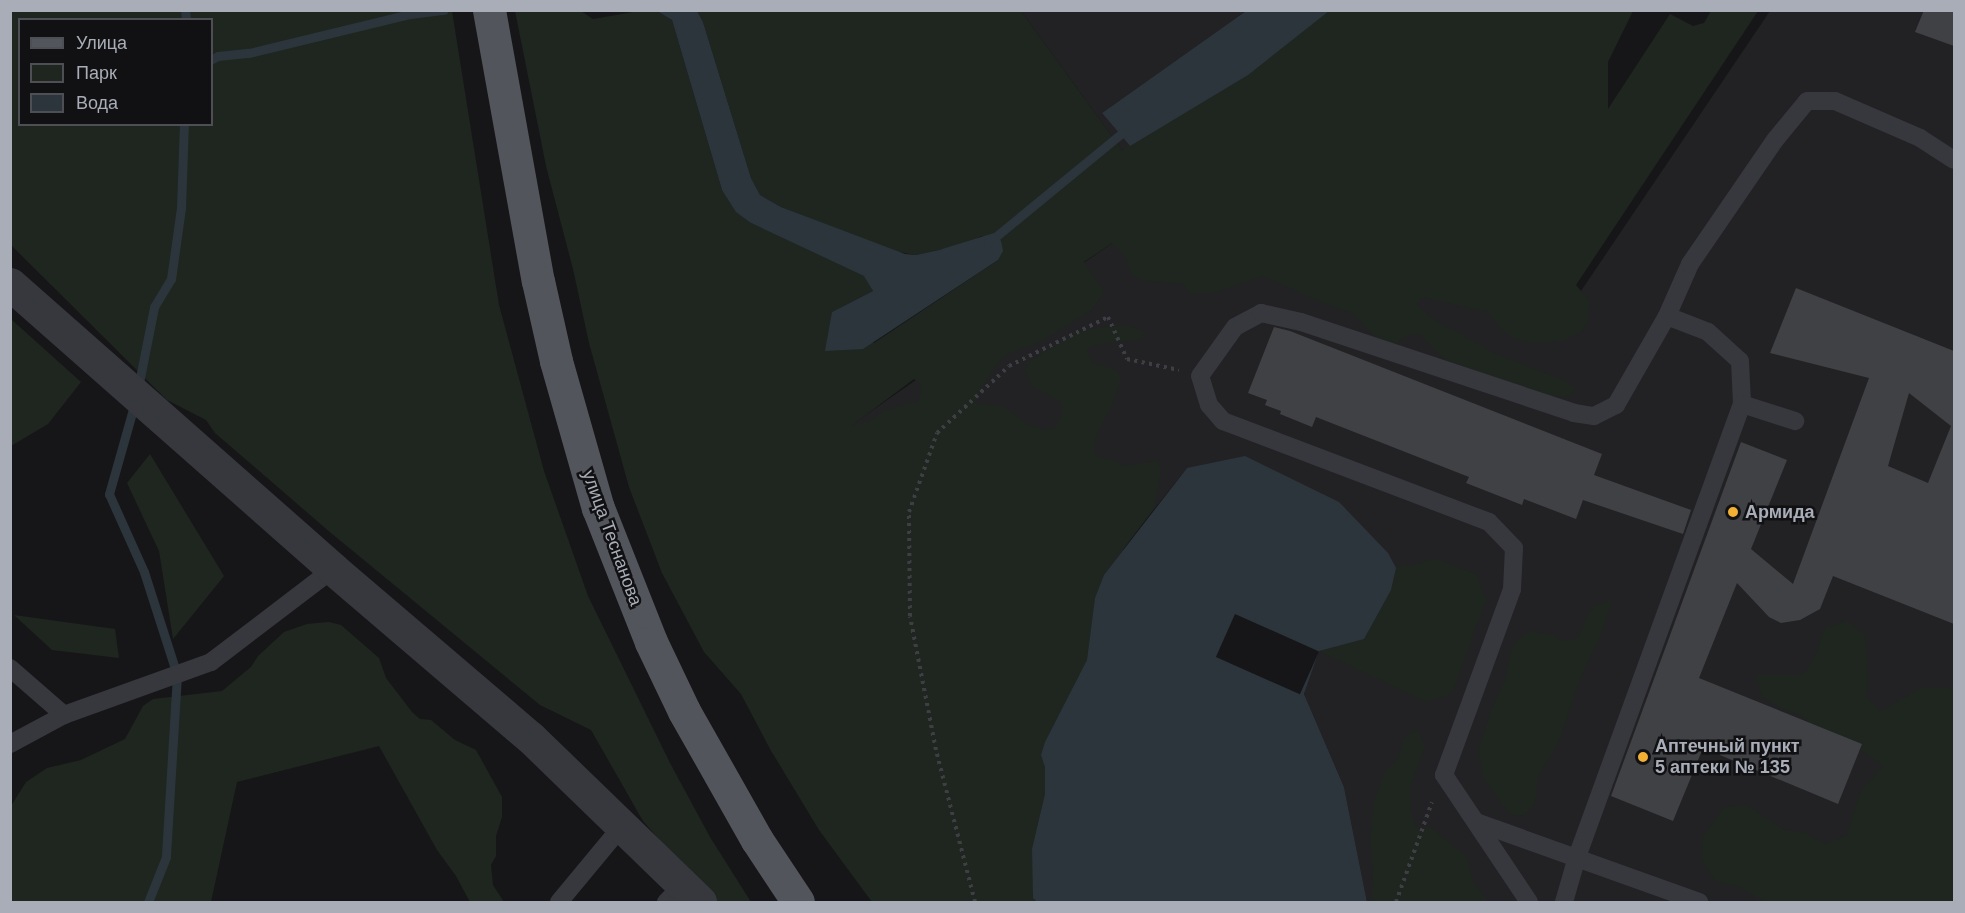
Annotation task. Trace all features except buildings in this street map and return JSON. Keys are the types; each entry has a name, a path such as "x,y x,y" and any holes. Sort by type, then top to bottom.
{"main road":[{"name":"улица Теснанова","path":"489,10 512,141 554,349 598,508 651,642 684,711 757,840 798,903"}],"street":[{"path":"10,284 333,569 530,736 622,826 683,897"}],"lane":[{"path":"1529,903 1444,775 1512,589 1514,548 1489,522 1223,421 1209,405 1200,376 1235,327 1261,313 1301,322 1574,414 1594,416 1616,405 1667,316 1690,264 1775,140 1807,101 1835,101 1920,138 1954,160"},
{"path":"1564,903 1577,857 1742,404 1740,361 1708,332 1667,316"},
{"path":"1742,404 1795,421"},
{"path":"10,744 64,715 211,662 333,569"},
{"path":"10,668 64,715"},
{"path":"1476,822 1699,903"},
{"path":"559,903 622,826"}],"path":[{"path":"975,903 936,750 910,616 909,512 937,433 1009,366 1108,317 1127,359 1200,376"},
{"path":"1396,903 1444,775"}],"shaded area":[{"path":"1021,11 1246,11 1102,113 1130,146 1122,150"},
{"path":"1770,11 1954,11 1954,902 1367,902 1344,787 1304,694 1319,651 1187,468 1124,547 1033,898 1037,902 954,902 850,426 1128,232 1558,325"}],"green space":[{"path":"10,11 452,11 499,305 544,471 588,596 670,763 710,837 751,902 717,902 688,873 643,821 591,730 540,705 331,533 215,433 206,420 167,400 11,245"},
{"path":"515,11 581,11 593,19 639,11 657,11 672,20 722,190 751,223 865,276 873,291 832,312 874,343 998,260 982,236 962,245 916,255 894,251 781,207 760,195 751,178 703,22 697,11 1021,11 1122,150 1329,11 1633,11 1608,62 1608,109 1670,14 1693,26 1704,23 1711,11 1758,11 1576,285 1590,302 1587,323 1581,332 1563,341 1532,343 1512,337 1502,330 1488,312 1422,297 1417,305 1433,319 1498,355 1565,381 1574,388 1569,397 1548,396 1445,360 1421,335 1411,334 1401,339 1395,347 1384,346 1352,313 1330,306 1263,276 1213,293 1190,293 1183,284 1141,280 1132,275 1124,254 1112,243 1084,262 1104,292 1092,310 1040,342 1007,354 996,365 976,397 977,404 1003,406 1029,425 1045,430 1054,428 1063,412 1061,402 1032,386 1025,370 1028,362 1084,329 1128,325 1144,332 1141,339 1095,345 1087,349 1093,364 1110,367 1117,371 1121,379 1112,405 1095,438 1094,453 1100,458 1116,461 1123,466 1157,461 1161,469 1155,507 1104,575 1095,598 1087,660 1045,742 1041,755 1045,767 1045,794 1032,849 1033,898 1037,902 872,902 819,830 770,749 741,694 704,652 662,573 629,487 589,343 573,269 546,166","holes":["914,379 921,384 918,401 883,411 868,422 851,426"]},
{"path":"11,319 81,382 48,424 11,446"},
{"path":"150,454 224,576 173,639 159,551 127,483"},
{"path":"1437,559 1477,575 1486,600 1453,690 1448,695 1427,702 1319,651 1364,639 1391,590 1396,568"},
{"path":"1612,600 1600,636 1578,683 1558,744 1538,775 1535,804 1525,815 1516,816 1509,813 1484,779 1478,751 1492,708 1504,683 1511,651 1516,642 1530,631 1555,636 1561,641 1578,638 1589,613 1595,606"},
{"path":"14,615 115,629 119,658 52,650"},
{"path":"1847,621 1865,635 1868,675 1866,696 1880,712 1921,688 1944,687 1954,690 1954,902 1766,902 1737,886 1715,881 1703,862 1702,838 1724,807 1747,805 1784,830 1806,833 1825,844 1847,835 1862,789 1884,766 1856,747 1817,732 1801,715 1781,708 1762,697 1756,675 1803,675 1816,654 1825,628"},
{"path":"329,622 341,625 379,658 386,678 420,719 431,720 455,740 476,750 502,797 502,817 496,836 496,856 491,865 493,885 504,902 470,902 456,876 437,850 379,746 237,782 211,902 11,902 11,806 26,782 47,768 81,760 125,739 143,706 153,699 222,691 251,667 258,656 284,632 307,624"},
{"path":"1419,731 1425,746 1410,787 1411,811 1415,825 1422,830 1430,827 1467,857 1473,881 1488,902 1371,902 1373,881 1370,834 1375,797 1385,772 1398,759 1403,740 1410,733"}],"water":[{"path":"657,11 697,11 703,22 751,178 760,195 781,207 905,254 916,255 939,250 994,233 1001,241 1003,251 998,260 863,349 825,351 832,312 873,291 864,276 751,223 736,212 722,190 672,20"},
{"path":"1246,11 1329,11 1248,75 1130,146 1102,113"},
{"path":"1245,456 1339,502 1388,553 1396,568 1391,590 1364,639 1319,651 1304,694 1344,787 1367,902 1037,902 1033,898 1032,849 1045,794 1045,767 1041,755 1045,742 1087,660 1095,598 1104,575 1187,468"}],"pier":[{"path":"1235,614 1319,651 1300,694 1216,657"}],"waterway":[{"path":"185,10 186,18"},
{"path":"213,58 249,53 410,14 444,10"},
{"path":"138,388 154,307 171,279 181,208 184,126"},
{"path":"988,243 1128,128"},
{"path":"135,402 109,494 144,572 177,675 166,857 148,902"}],"place":[{"name":"Армида","path":"1733,512"},
{"name":"Аптечный пункт 5 аптеки № 135","path":"1643,757"}]}
